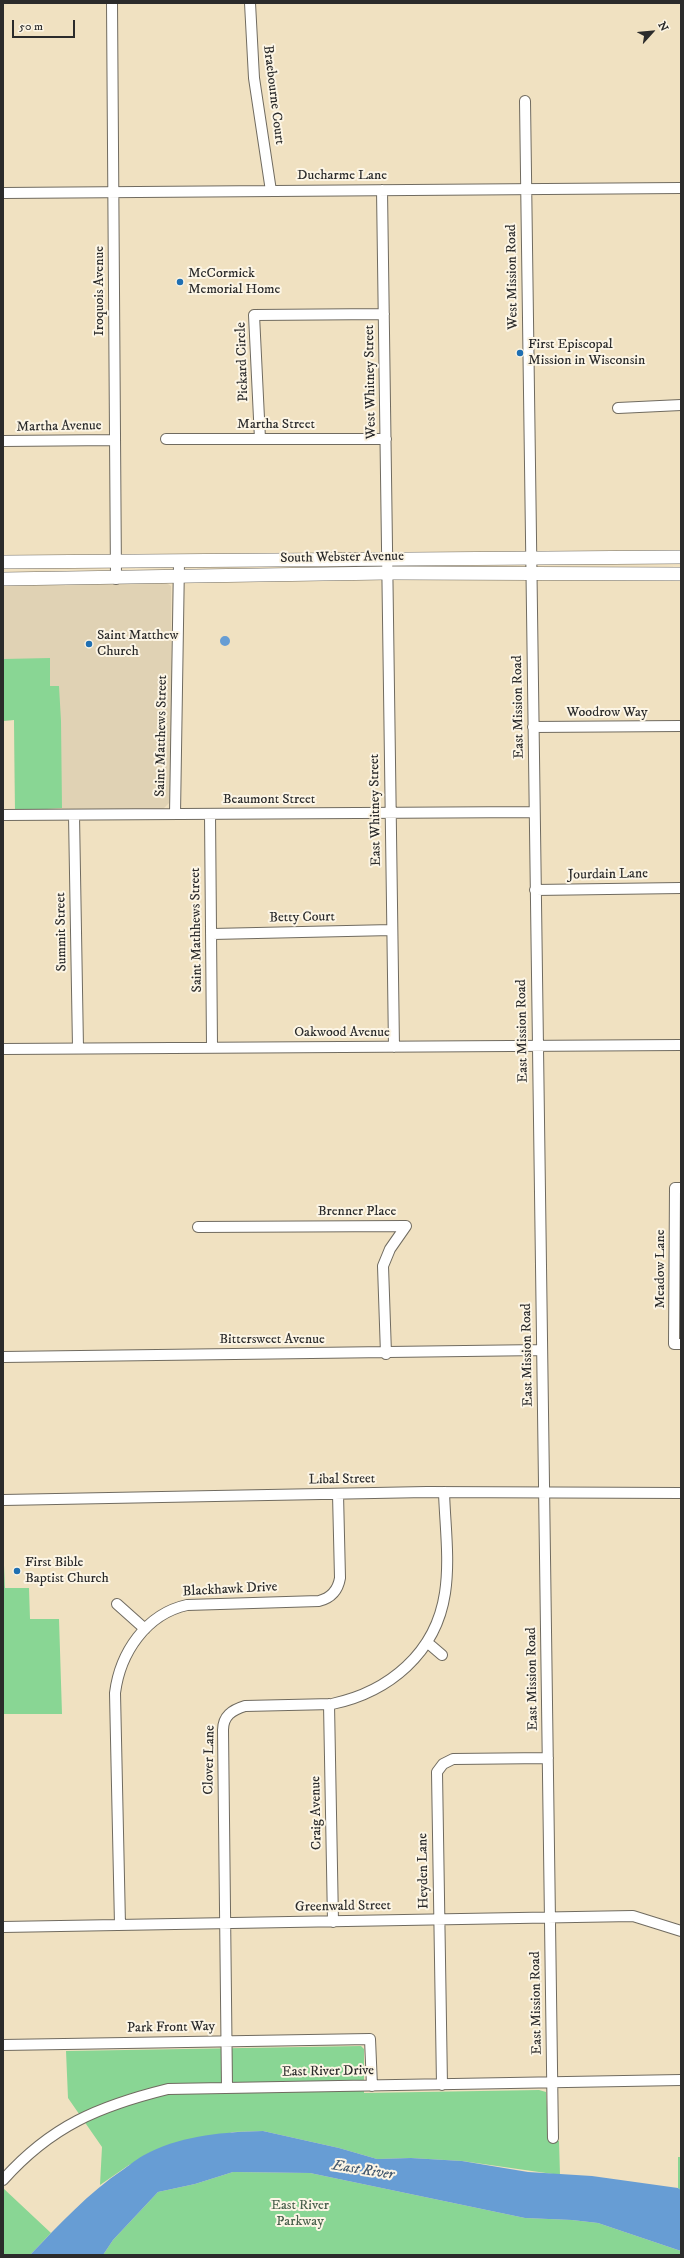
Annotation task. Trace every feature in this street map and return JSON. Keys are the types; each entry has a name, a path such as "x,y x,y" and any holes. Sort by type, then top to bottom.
{"main road":[{"name":"South Webster Avenue","path":"3,562 179,562 681,557"},
{"name":"South Webster Avenue","path":"3,579 116,579 387,573 531,572 681,574"}],"street":[{"name":"Iroquois Avenue","path":"112,3 116,579"},
{"name":"Braebourne Court","path":"250,3 254,78 271,191"},
{"name":"West Mission Road","path":"525,101 531,572"},
{"name":"Ducharme Lane","path":"3,193 681,188"},
{"name":"West Whitney Street","path":"382,190 387,573"},
{"name":"Pickard Circle","path":"260,440 254,315 384,314"},
{"path":"618,408 681,405"},
{"name":"Martha Street","path":"166,439 386,439"},
{"name":"Martha Avenue","path":"3,441 115,440"},
{"name":"Saint Matthews Street","path":"175,814 179,562"},
{"name":"East Mission Road","path":"531,572 553,2138"},
{"name":"East Whitney Street","path":"387,573 394,1047"},
{"name":"Woodrow Way","path":"533,728 681,726"},
{"name":"Beaumont Street","path":"3,815 534,812"},
{"name":"Saint Mathhews Street","path":"210,814 212,1046"},
{"name":"Summit Street","path":"74,815 78,1048"},
{"name":"Jourdain Lane","path":"535,890 681,888"},
{"name":"Betty Court","path":"212,934 392,930"},
{"name":"Oakwood Avenue","path":"3,1049 212,1046 538,1047 681,1045"},
{"name":"Meadow Lane","path":"678,1188 674,1344 681,1344"},
{"name":"Brenner Place","path":"198,1226 406,1226 390,1249 383,1266 386,1354"},
{"name":"Bittersweet Avenue","path":"3,1357 191,1354 386,1354 542,1350"},
{"name":"Libal Street","path":"3,1500 444,1492 681,1492"},
{"name":"Clover Lane","path":"227,2088 224,1719 233,1711 245,1706 329,1704 358,1697 389,1681 410,1664 428,1643 440,1615 445,1592 444,1492"},
{"name":"Blackhawk Drive","path":"120,1926 115,1693 117,1677 124,1659 132,1644 145,1629 164,1613 187,1605 319,1601 328,1598 337,1589 340,1578 338,1494"},
{"path":"117,1604 145,1629"},
{"path":"428,1643 442,1655"},
{"name":"Craig Avenue","path":"329,1704 333,1922"},
{"name":"Heyden Lane","path":"442,2085 436,1777 439,1768 448,1761 459,1759 548,1758"},
{"name":"Greenwald Street","path":"3,1927 633,1916 681,1931"},
{"name":"Park Front Way","path":"3,2045 370,2039 372,2086"},
{"name":"East River Drive","path":"3,2180 41,2143 68,2125 97,2110 168,2089 681,2080"}],"shaded area":[{"path":"165,582 171,586 172,792 169,803 162,810 15,811 14,720 3,721 3,583"}],"green space":[{"path":"50,658 50,686 59,686 62,808 15,811 14,720 3,721 3,659"},
{"path":"3,1542 5,1588 29,1588 30,1619 59,1619 62,1714 3,1714"},
{"path":"361,2046 364,2049 364,2093 539,2090 546,2092 549,2140 559,2141 560,2175 462,2161 411,2158 377,2159 339,2148 263,2131 233,2132 129,2165 100,2185 102,2147 68,2098 66,2051"},
{"path":"678,2157 681,2157 681,2190 678,2188"},
{"name":"East River Parkway","path":"233,2172 310,2173 525,2218 572,2220 598,2223 681,2251 681,2255 103,2255 113,2240 158,2192 195,2184"},
{"path":"3,2188 51,2233 30,2255 3,2255"}],"water":[{"path":"225,636 230,641 225,646 220,641"},
{"name":"East River","path":"263,2131 339,2148 377,2159 411,2158 462,2161 528,2172 592,2176 678,2188 681,2190 681,2251 598,2223 572,2220 525,2218 310,2173 233,2172 195,2184 158,2192 113,2240 103,2255 30,2255 63,2220 98,2188 147,2154 163,2146 191,2138 234,2132"}],"place":[{"name":"McCormick Memorial Home","path":"180,282"},
{"name":"First Episcopal Mission in Wisconsin","path":"520,353"},
{"name":"Saint Matthew Church","path":"89,644"},
{"name":"First Bible Baptist Church","path":"17,1571"}]}
